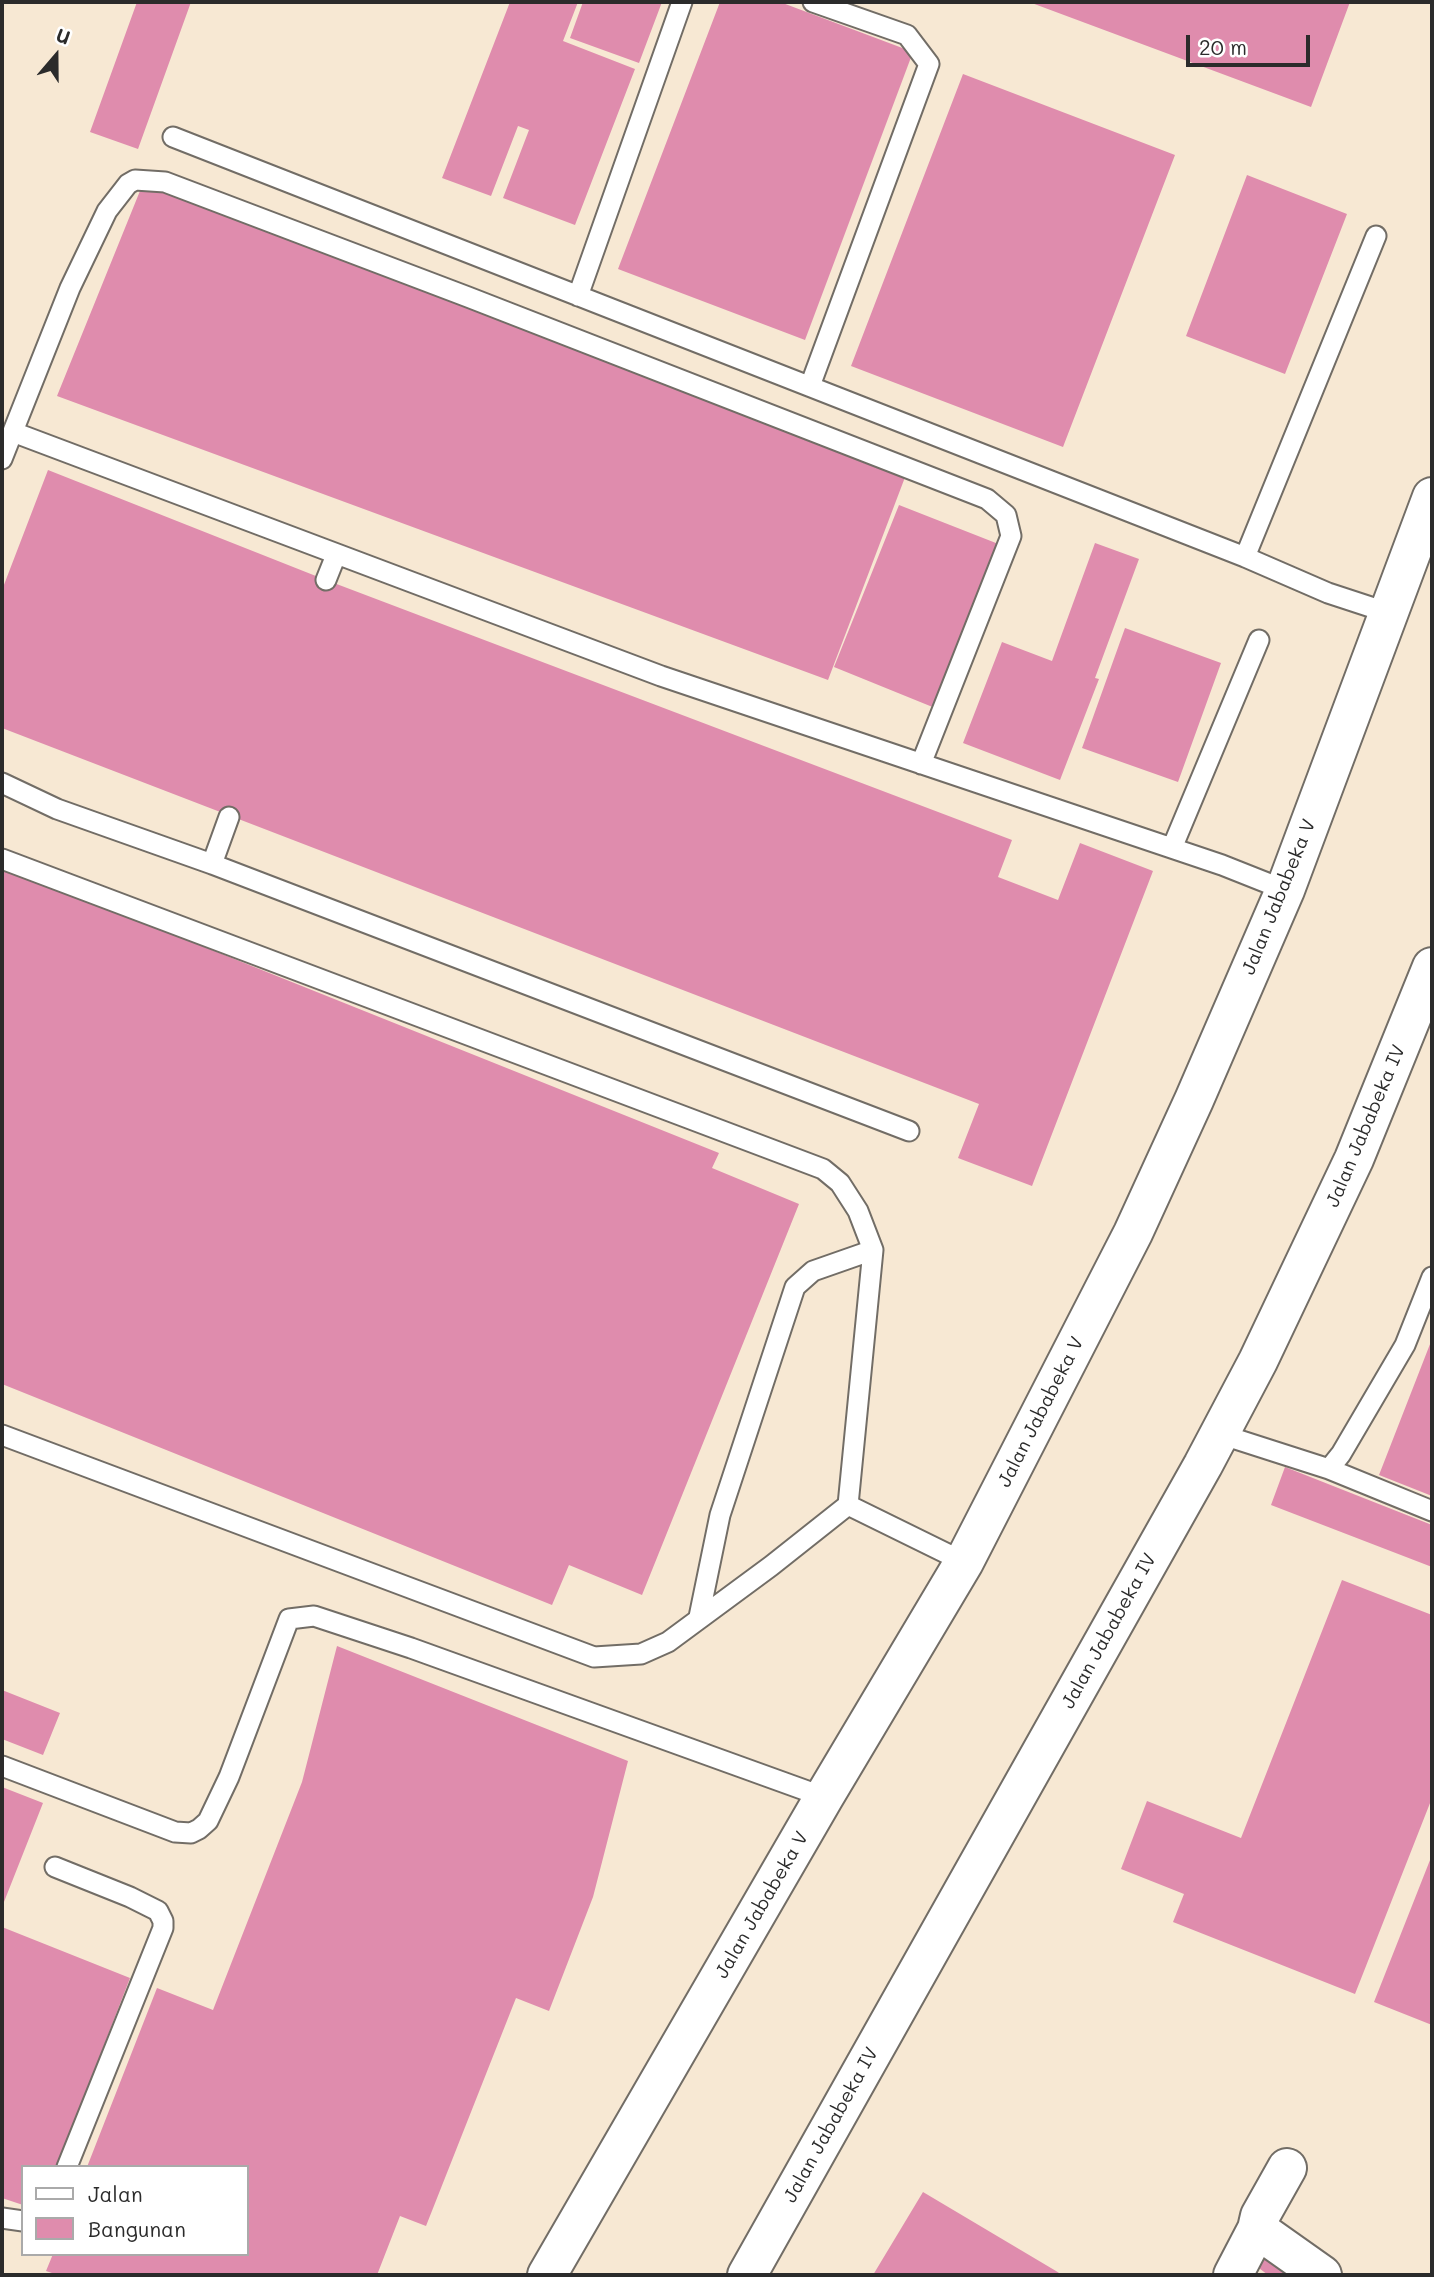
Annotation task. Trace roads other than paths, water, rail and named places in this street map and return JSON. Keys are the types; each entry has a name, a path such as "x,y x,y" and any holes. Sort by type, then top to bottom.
{"street":[{"name":"Jalan Jababeka V","path":"547,2275 824,1797 964,1562 1133,1233 1285,890 1432,497"},
{"name":"Jalan Jababeka IV","path":"747,2275 1220,1434 1283,1312 1354,1159 1432,967"},
{"path":"1233,2275 1257,2229 1260,2216 1287,2168"},
{"path":"1257,2229 1322,2275"}],"lane":[{"path":"578,296 682,2"},
{"path":"810,386 929,64 907,35 813,2"},
{"path":"173,137 1245,557 1328,593 1389,613"},
{"path":"2,459 69,288 107,211 128,184 135,180 165,182 988,499 1006,515 1011,536 920,764"},
{"path":"1245,557 1376,236"},
{"path":"13,432 661,676 1172,848 1285,890"},
{"path":"326,580 336,555"},
{"path":"1172,848 1259,640"},
{"path":"2,783 57,809 212,864 909,1130"},
{"path":"212,864 229,817"},
{"path":"2,859 823,1169 840,1183 858,1210 873,1250 848,1505 668,1642 641,1654 594,1657 2,1435"},
{"path":"699,1617 720,1515 794,1287 813,1271 873,1250"},
{"path":"1329,1469 1341,1454 1405,1345 1432,1277"},
{"path":"1220,1434 1329,1469 1432,1511"},
{"path":"848,1505 964,1562"},
{"path":"2,1766 175,1832 200,1829 208,1821 229,1777 289,1619 314,1616 411,1648 824,1797"},
{"path":"55,1867 158,1911 163,1921 163,1928 68,2165"},
{"path":"2,2218 21,2221"}]}
